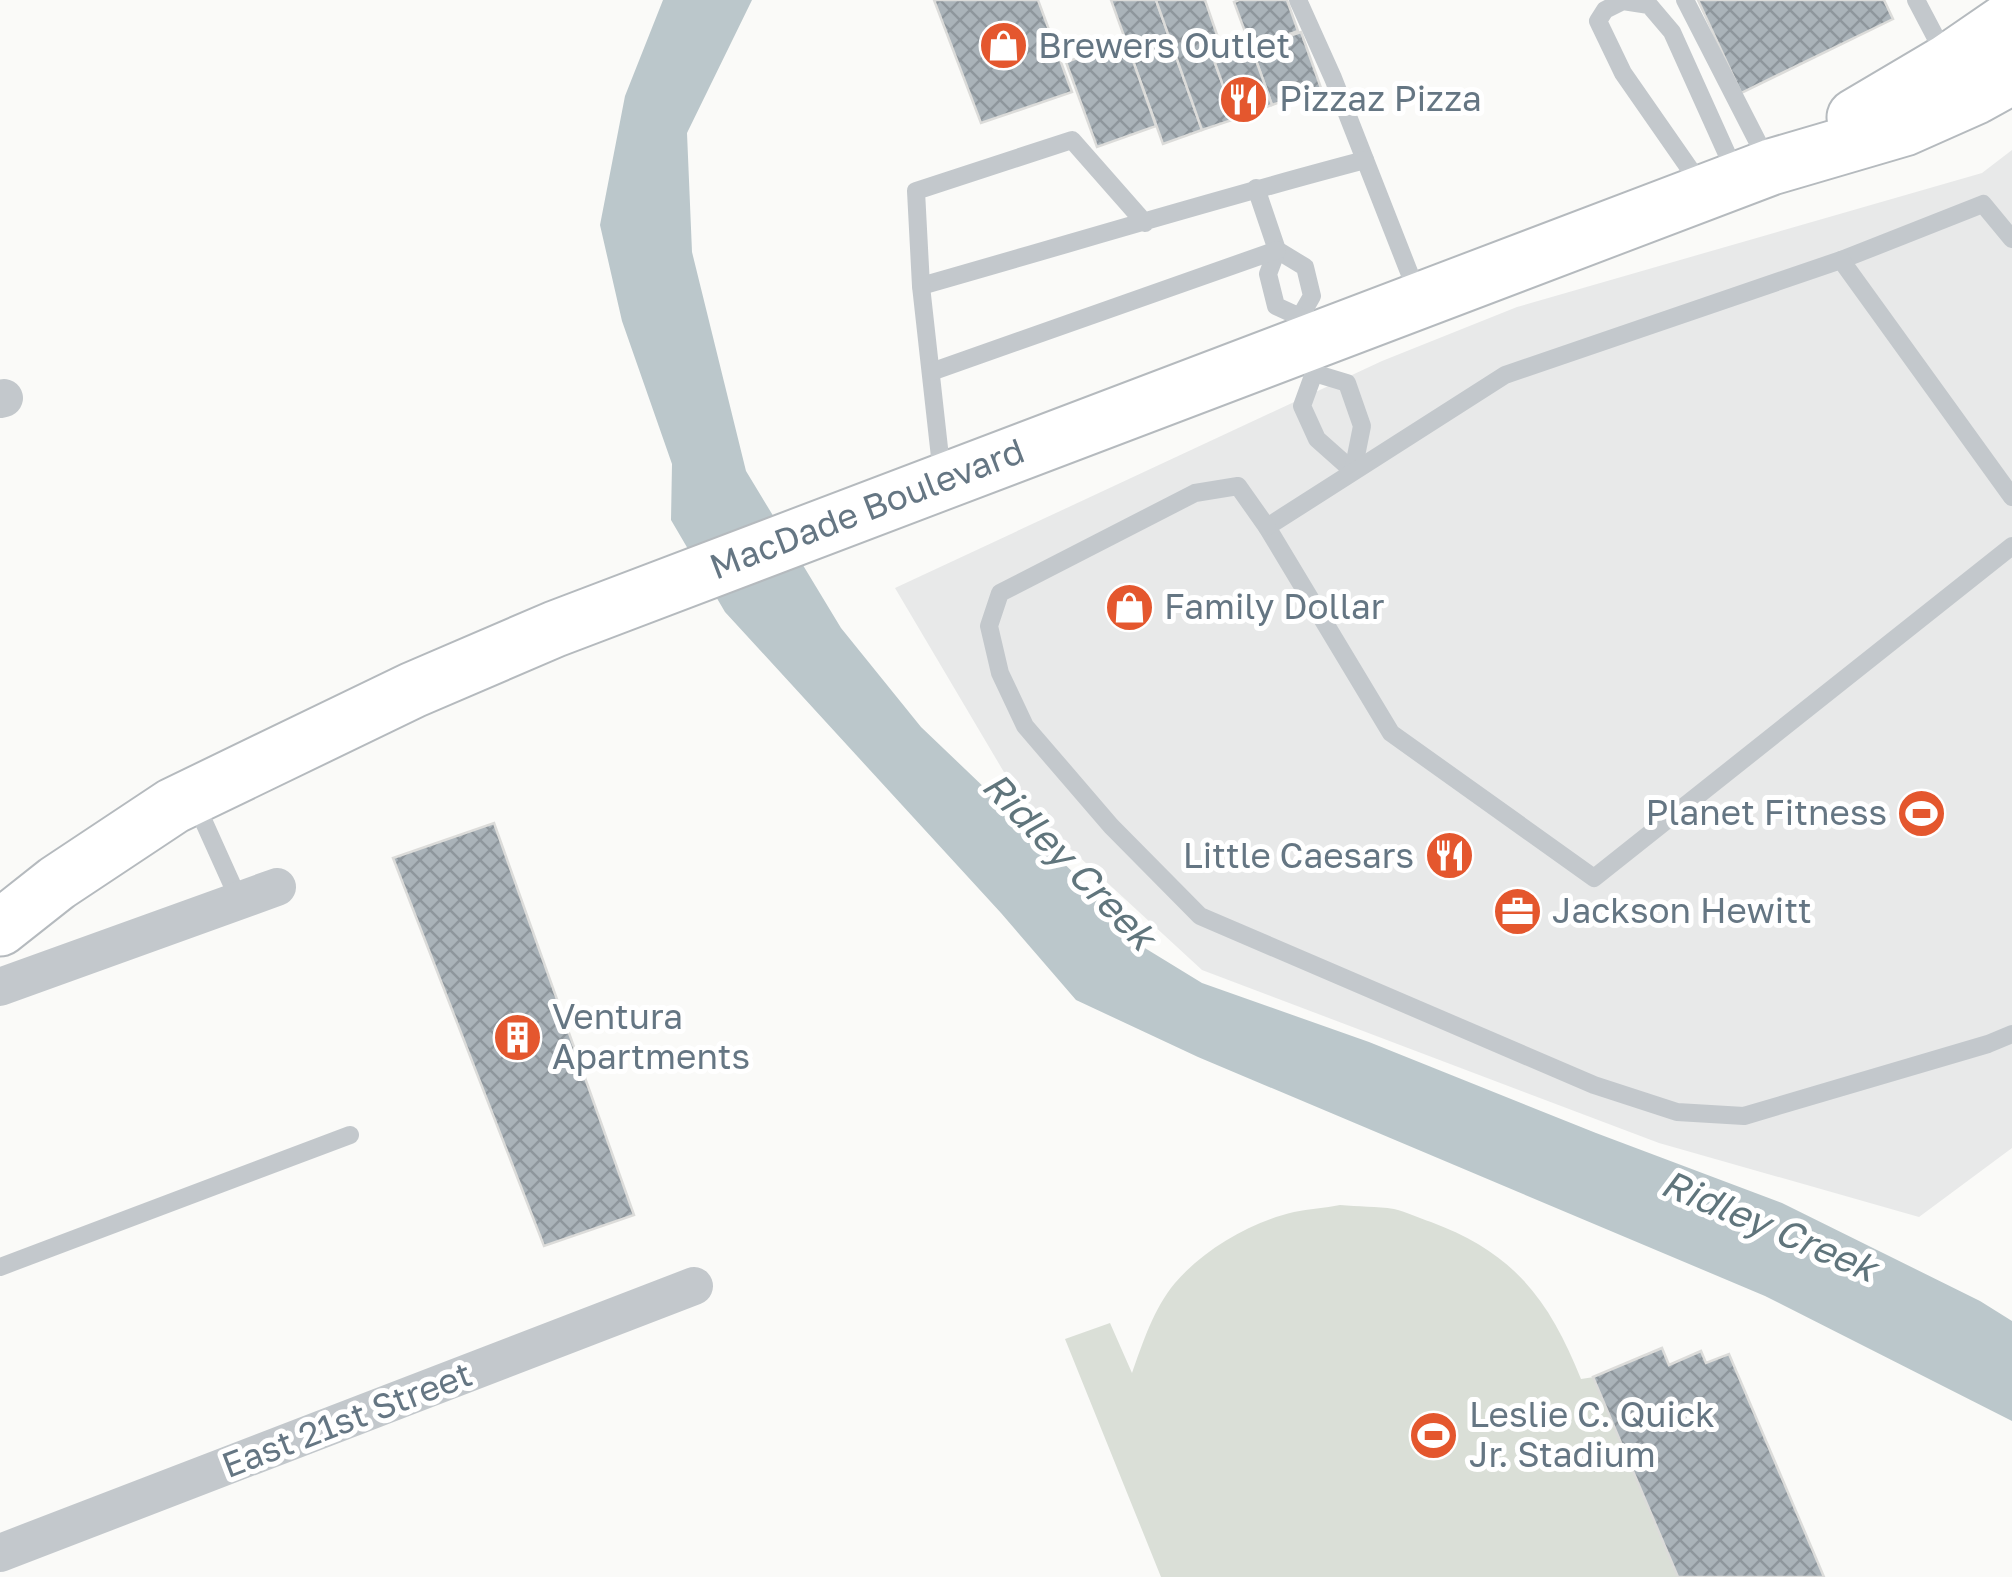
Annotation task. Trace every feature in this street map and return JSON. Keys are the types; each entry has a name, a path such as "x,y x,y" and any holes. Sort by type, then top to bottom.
{"main road":[{"path":"1738,180 1992,82 2005,13"},
{"name":"MacDade Boulevard","path":"0,928 58,883 174,806 413,690 610,608 1738,180"}],"street":[{"path":"0,987 276,887"},
{"name":"East 21st Street","path":"0,1553 694,1286"}],"lane":[{"path":"1298,0 1334,78 1420,300"},
{"path":"1684,0 1738,180"},
{"path":"1916,0 1992,82"},
{"path":"1623,1 1648,5 1672,32 1738,180 1623,73 1598,21 1604,10 1623,1"},
{"path":"943,480 921,286 916,191 1072,140 1145,223"},
{"path":"921,286 1365,160"},
{"path":"1256,188 1277,250 1268,274 1276,306 1347,383 1362,426 1353,471"},
{"path":"1266,527 1505,374 1841,260 1983,204 2012,239"},
{"path":"1277,250 1305,267 1312,296 1302,406 1317,439 1353,471"},
{"path":"931,372 1277,250"},
{"path":"1841,260 2012,497"},
{"path":"2012,546 1594,878 1391,733 1238,486 1194,493 1000,593 989,626 1000,673 1025,726 1111,826 1200,916 1594,1086 1677,1112 1744,1116 2012,1034"},
{"path":"193,797 239,900"},
{"path":"0,1267 350,1135"}],"shaded area":[{"path":"2012,150 2012,1148 1919,1217 1659,1143 1202,970 1024,806 895,588 1382,361 1517,307 1982,173"},
{"name":"Leslie C. Quick Jr. Stadium","path":"1340,1205 1399,1210 1485,1248 1525,1282 1541,1302 1581,1379 1662,1348 1669,1365 1701,1351 1707,1363 1729,1354 1824,1577 1161,1577 1065,1339 1110,1323 1132,1373 1161,1303 1200,1259 1261,1223 1294,1212"}],"water":[{"name":"Ridley Creek","path":"663,0 752,0 687,133 692,252 746,471 841,628 921,727 1077,876 1135,942 1202,983 1369,1042 1782,1203 1980,1301 2012,1321 2012,1421 1765,1296 1198,1057 1076,1000 725,612 671,520 672,464 622,321 600,225 625,96"}],"building":[{"name":"Brewers Outlet","path":"934,0 1038,0 1072,92 981,123"},
{"path":"1111,0 1156,0 1202,130 1163,144"},
{"path":"1156,0 1205,0 1224,55 1216,58 1215,63 1235,119 1202,130"},
{"path":"1287,0 1298,31 1251,48 1234,2"},
{"path":"1698,0 1884,0 1893,19 1741,93"},
{"path":"1301,32 1321,88 1272,105 1252,49"},
{"path":"1126,41 1156,126 1097,147 1066,62"},
{"path":"1252,49 1272,105 1235,119 1215,63"},
{"name":"Ventura Apartments","path":"494,823 634,1215 544,1246 393,858"},
{"path":"1662,1348 1669,1365 1701,1351 1706,1363 1729,1354 1824,1577 1678,1577 1593,1377"}],"place":[{"name":"Brewers Outlet","path":"1003,46"},
{"name":"Pizzaz Pizza","path":"1244,99"},
{"name":"Family Dollar","path":"1129,607"},
{"name":"Planet Fitness","path":"1922,813"},
{"name":"Little Caesars","path":"1449,856"},
{"name":"Jackson Hewitt","path":"1517,911"},
{"name":"Ventura Apartments","path":"517,1037"},
{"name":"Leslie C. Quick Jr. Stadium","path":"1434,1435"}]}
